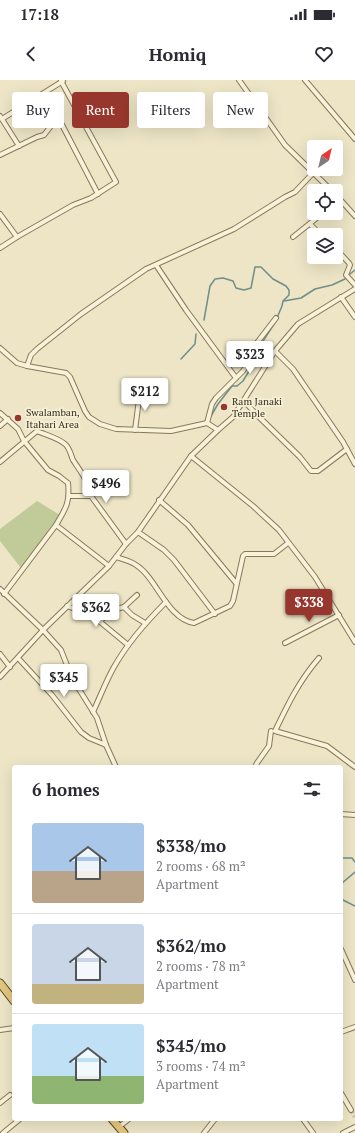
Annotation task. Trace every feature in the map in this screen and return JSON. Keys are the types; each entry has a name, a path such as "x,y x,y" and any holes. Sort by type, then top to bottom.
{"highway":[{"path":"0,983 12,998"},
{"path":"114,1121 121,1130"}],"street":[{"path":"238,80 285,145 307,167"},
{"path":"305,80 355,139"},
{"path":"0,248 17,236 73,205 98,194 116,182 63,81 1,117 19,146"},
{"path":"0,155 44,135 54,122 59,119 98,194"},
{"path":"27,366 31,355 42,344 136,275 234,229 295,192 310,176"},
{"path":"316,176 325,184"},
{"path":"343,202 355,216"},
{"path":"0,214 17,236"},
{"path":"293,237 315,220"},
{"path":"310,224 314,228"},
{"path":"343,257 350,265 346,275 355,285"},
{"path":"156,265 196,325 236,378"},
{"path":"0,677 43,630 109,566 126,544 138,532 159,500 192,456 233,417 261,372 298,324 355,289"},
{"path":"341,297 355,317"},
{"path":"207,423 212,404 243,371 250,360 256,344 276,318"},
{"path":"0,348 17,362 27,366 66,373 70,377 85,411 89,417 100,424 116,429 171,431 207,423 218,430"},
{"path":"276,352 293,369 347,449 355,464"},
{"path":"135,430 140,392"},
{"path":"244,400 257,415 300,457 311,471 318,471 347,449"},
{"path":"0,413 18,429 24,442 48,470 60,476 68,483 69,496 63,513 56,525 1,592 43,630 61,650 72,678 97,718 106,745 115,765"},
{"path":"0,426 8,419"},
{"path":"0,462 37,431 67,445 73,460 83,474 90,489 91,496 126,544"},
{"path":"192,456 219,477 270,522 315,577 355,642"},
{"path":"69,496 91,496"},
{"path":"159,500 188,525 236,583"},
{"path":"56,525 109,566"},
{"path":"138,532 164,550 174,560 215,614"},
{"path":"116,557 136,564 146,574 166,602 183,619 194,623 230,606 233,601 236,583 243,556 245,554 274,554 288,543"},
{"path":"100,621 112,610 124,607 137,595"},
{"path":"93,712 114,668 128,645 145,623 166,602"},
{"path":"67,606 93,616 128,645"},
{"path":"124,607 145,623"},
{"path":"285,643 339,615"},
{"path":"0,654 10,667"},
{"path":"18,658 52,695 81,732 89,738 106,745"},
{"path":"319,658 307,672 293,694 275,732 327,746 355,767"},
{"path":"256,765 269,746 271,731"},
{"path":"343,814 355,815"},
{"path":"343,954 355,980"},
{"path":"343,1031 355,1027"},
{"path":"0,1030 12,1028"},
{"path":"0,1103 10,1095"},
{"path":"343,1097 350,1110"},
{"path":"3,1133 18,1121"},
{"path":"121,1130 128,1121"},
{"path":"204,1133 213,1121"},
{"path":"305,1121 314,1133"},
{"path":"343,1133 355,1127"}],"green space":[{"path":"37,501 60,515 21,568 0,541 0,529"}],"waterway":[{"path":"204,320 210,286 215,279 223,278 233,281 236,288 244,290 251,288 255,267 261,267 273,279 286,286 289,290 289,295 283,301 277,318"},
{"path":"350,274 355,270"},
{"path":"284,301 301,298 315,289 332,285 345,279"},
{"path":"211,416 232,386 237,386 243,381 252,366 256,352 276,321"},
{"path":"181,359 195,344 196,334"},
{"path":"343,858 352,858 355,862"},
{"path":"343,882 355,872"},
{"path":"343,900 355,906"}],"tunnel":[{"path":"351,1110 355,1117"}],"place":[{"name":"Ram Janaki Temple","path":"224,407"},
{"name":"Swalamban, Itahari Area","path":"18,418"}]}
